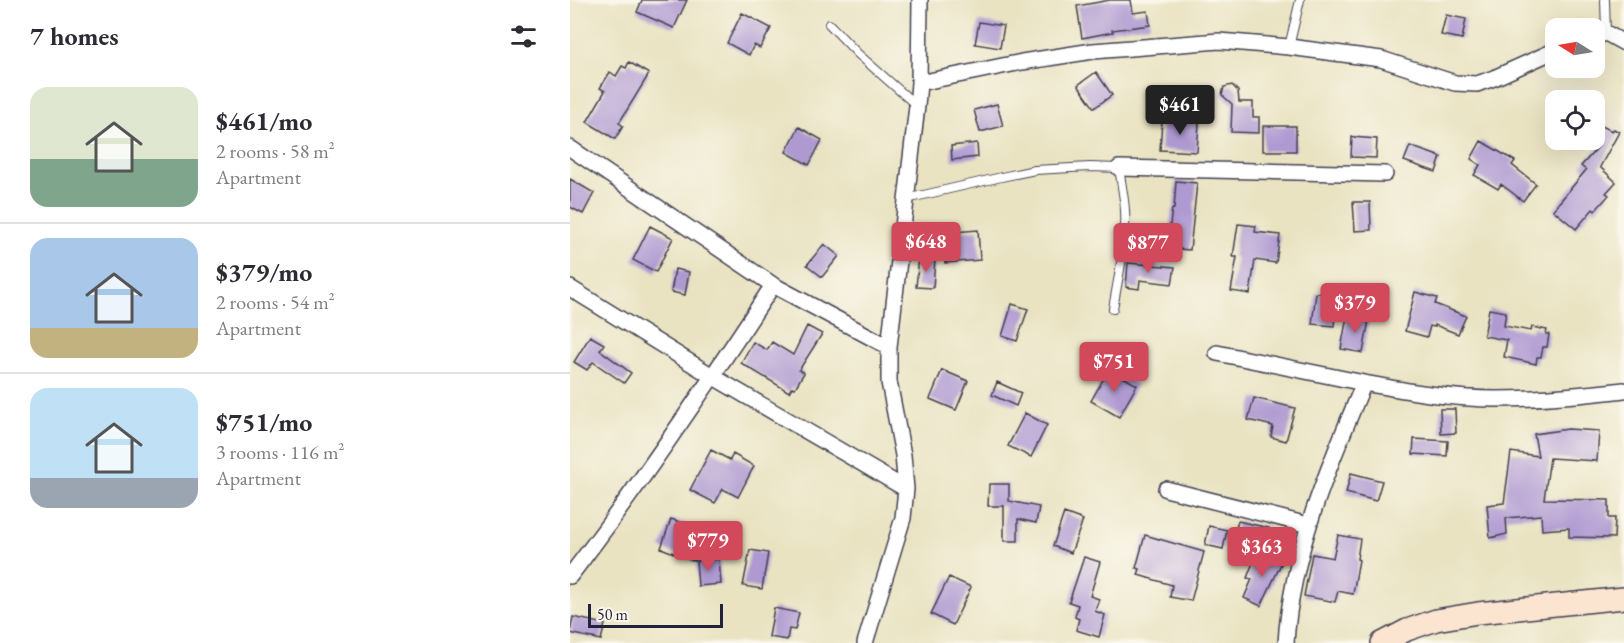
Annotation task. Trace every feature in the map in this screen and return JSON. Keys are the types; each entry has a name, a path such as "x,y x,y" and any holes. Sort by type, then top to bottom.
{"street":[{"path":"865,643 903,518 906,489 903,455 889,382 889,347 919,83 920,0"},
{"path":"1605,37 1624,43"},
{"path":"919,83 1022,62 1093,51 1219,40 1289,46 1381,59 1455,83 1477,84 1545,55"},
{"path":"570,148 772,285 889,347"},
{"path":"1119,168 1385,174"},
{"path":"570,576 712,376 772,285"},
{"path":"570,288 712,376 906,489"},
{"path":"1217,353 1400,390 1493,399 1532,399 1624,390"},
{"path":"1286,643 1292,596 1308,525 1330,463 1364,383"},
{"path":"1166,489 1308,525"},
{"path":"1382,643 1407,630 1436,620 1478,613 1624,598"}],"lane":[{"path":"1289,46 1300,0"},
{"path":"1602,18 1605,0"},
{"path":"829,24 858,54 917,105"},
{"path":"906,200 1035,170 1119,168 1125,211 1123,252 1113,309"}],"building":[{"path":"642,0 687,0 674,28 637,12"},
{"path":"1110,0 1131,0 1133,13 1148,11 1150,25 1112,30 1113,32 1082,38 1077,6"},
{"path":"742,13 771,28 760,48 754,45 749,55 727,43"},
{"path":"1446,15 1466,19 1462,39 1441,35"},
{"path":"979,22 1004,26 1000,48 975,44"},
{"path":"629,62 649,74 619,123 623,126 615,139 587,122 605,91 600,88 610,72 616,76 622,66 626,68"},
{"path":"1096,72 1112,95 1094,108 1078,85"},
{"path":"1232,85 1238,91 1239,102 1253,102 1253,117 1259,117 1259,133 1231,132 1232,104 1222,95 1224,87"},
{"path":"997,104 1003,126 980,132 974,110"},
{"path":"1162,121 1199,123 1197,152 1160,150"},
{"path":"1263,126 1296,126 1296,151 1263,151"},
{"path":"799,127 822,140 809,165 786,152"},
{"path":"1605,128 1619,132 1600,167 1616,182 1606,193 1609,195 1576,229 1553,210 1586,170 1581,166 1595,150 1605,150"},
{"path":"1352,137 1377,139 1376,158 1351,157"},
{"path":"1481,141 1515,161 1512,165 1536,184 1523,201 1501,184 1498,189 1474,175 1480,165 1471,159"},
{"path":"977,143 978,157 952,160 951,146"},
{"path":"1410,146 1441,157 1436,172 1404,161"},
{"path":"570,179 594,193 583,214 570,207"},
{"path":"1176,181 1197,183 1190,250 1167,248"},
{"path":"1353,202 1370,202 1371,230 1355,231"},
{"path":"1238,224 1256,226 1255,232 1280,235 1276,263 1255,260 1250,294 1231,291 1237,257 1233,257"},
{"path":"650,226 673,238 656,272 633,260"},
{"path":"978,230 980,260 945,263 942,233"},
{"path":"824,244 839,256 822,277 807,265"},
{"path":"919,257 935,259 933,288 916,287"},
{"path":"1128,263 1175,267 1172,284 1140,280 1139,289 1126,287"},
{"path":"675,269 689,272 685,295 671,292"},
{"path":"1415,292 1437,298 1435,304 1466,316 1458,334 1435,325 1435,327 1430,326 1427,337 1405,331"},
{"path":"1316,293 1337,295 1334,326 1312,324"},
{"path":"1012,304 1028,309 1017,341 1002,336"},
{"path":"1489,309 1506,312 1504,326 1531,331 1532,327 1547,330 1546,334 1549,334 1547,347 1543,347 1541,357 1537,357 1536,364 1504,357 1507,340 1484,336"},
{"path":"1347,316 1369,320 1363,353 1341,349"},
{"path":"807,326 822,334 799,370 804,373 795,388 792,387 789,392 741,363 753,342 767,350 772,342 793,355"},
{"path":"590,336 604,344 600,350 631,373 624,383 593,362 587,370 574,362"},
{"path":"1109,369 1137,385 1119,417 1091,401"},
{"path":"942,370 968,381 956,410 930,399"},
{"path":"997,382 1021,393 1016,406 992,395"},
{"path":"1254,398 1295,408 1286,441 1271,437 1273,426 1248,420"},
{"path":"1440,409 1455,409 1456,433 1441,434"},
{"path":"1025,413 1047,425 1031,457 1008,446"},
{"path":"1568,429 1599,431 1597,461 1550,458 1544,499 1609,500 1609,518 1615,518 1614,538 1569,537 1569,528 1542,530 1541,515 1506,518 1507,534 1490,538 1487,505 1504,503 1511,452 1538,456 1534,434"},
{"path":"1414,439 1448,441 1447,456 1413,454"},
{"path":"711,450 730,460 733,454 754,466 738,497 723,489 715,503 690,490"},
{"path":"1351,473 1382,481 1376,501 1346,493"},
{"path":"989,484 1009,484 1009,501 1039,507 1036,523 1018,519 1018,541 1004,541 1004,506 988,506"},
{"path":"1064,513 1083,520 1071,553 1053,546"},
{"path":"671,519 705,531 694,561 661,548"},
{"path":"1238,521 1269,528 1264,551 1232,543"},
{"path":"1209,526 1227,530 1223,549 1205,545"},
{"path":"1145,535 1204,552 1191,601 1170,597 1172,585 1138,575 1140,569 1136,568"},
{"path":"1338,535 1360,539 1353,594 1338,591 1335,602 1304,596 1312,554 1333,558"},
{"path":"750,550 768,553 762,589 743,586"},
{"path":"1257,552 1282,562 1261,606 1244,598 1252,579 1247,578"},
{"path":"1084,557 1100,562 1090,596 1099,599 1095,611 1105,615 1099,637 1076,630 1079,619 1075,617 1078,605 1069,602"},
{"path":"719,559 721,584 698,586 696,561"},
{"path":"949,577 971,587 953,625 931,614"},
{"path":"774,608 799,613 795,630 789,629 787,640 769,637"},
{"path":"573,617 605,624 601,640 570,633"}]}
